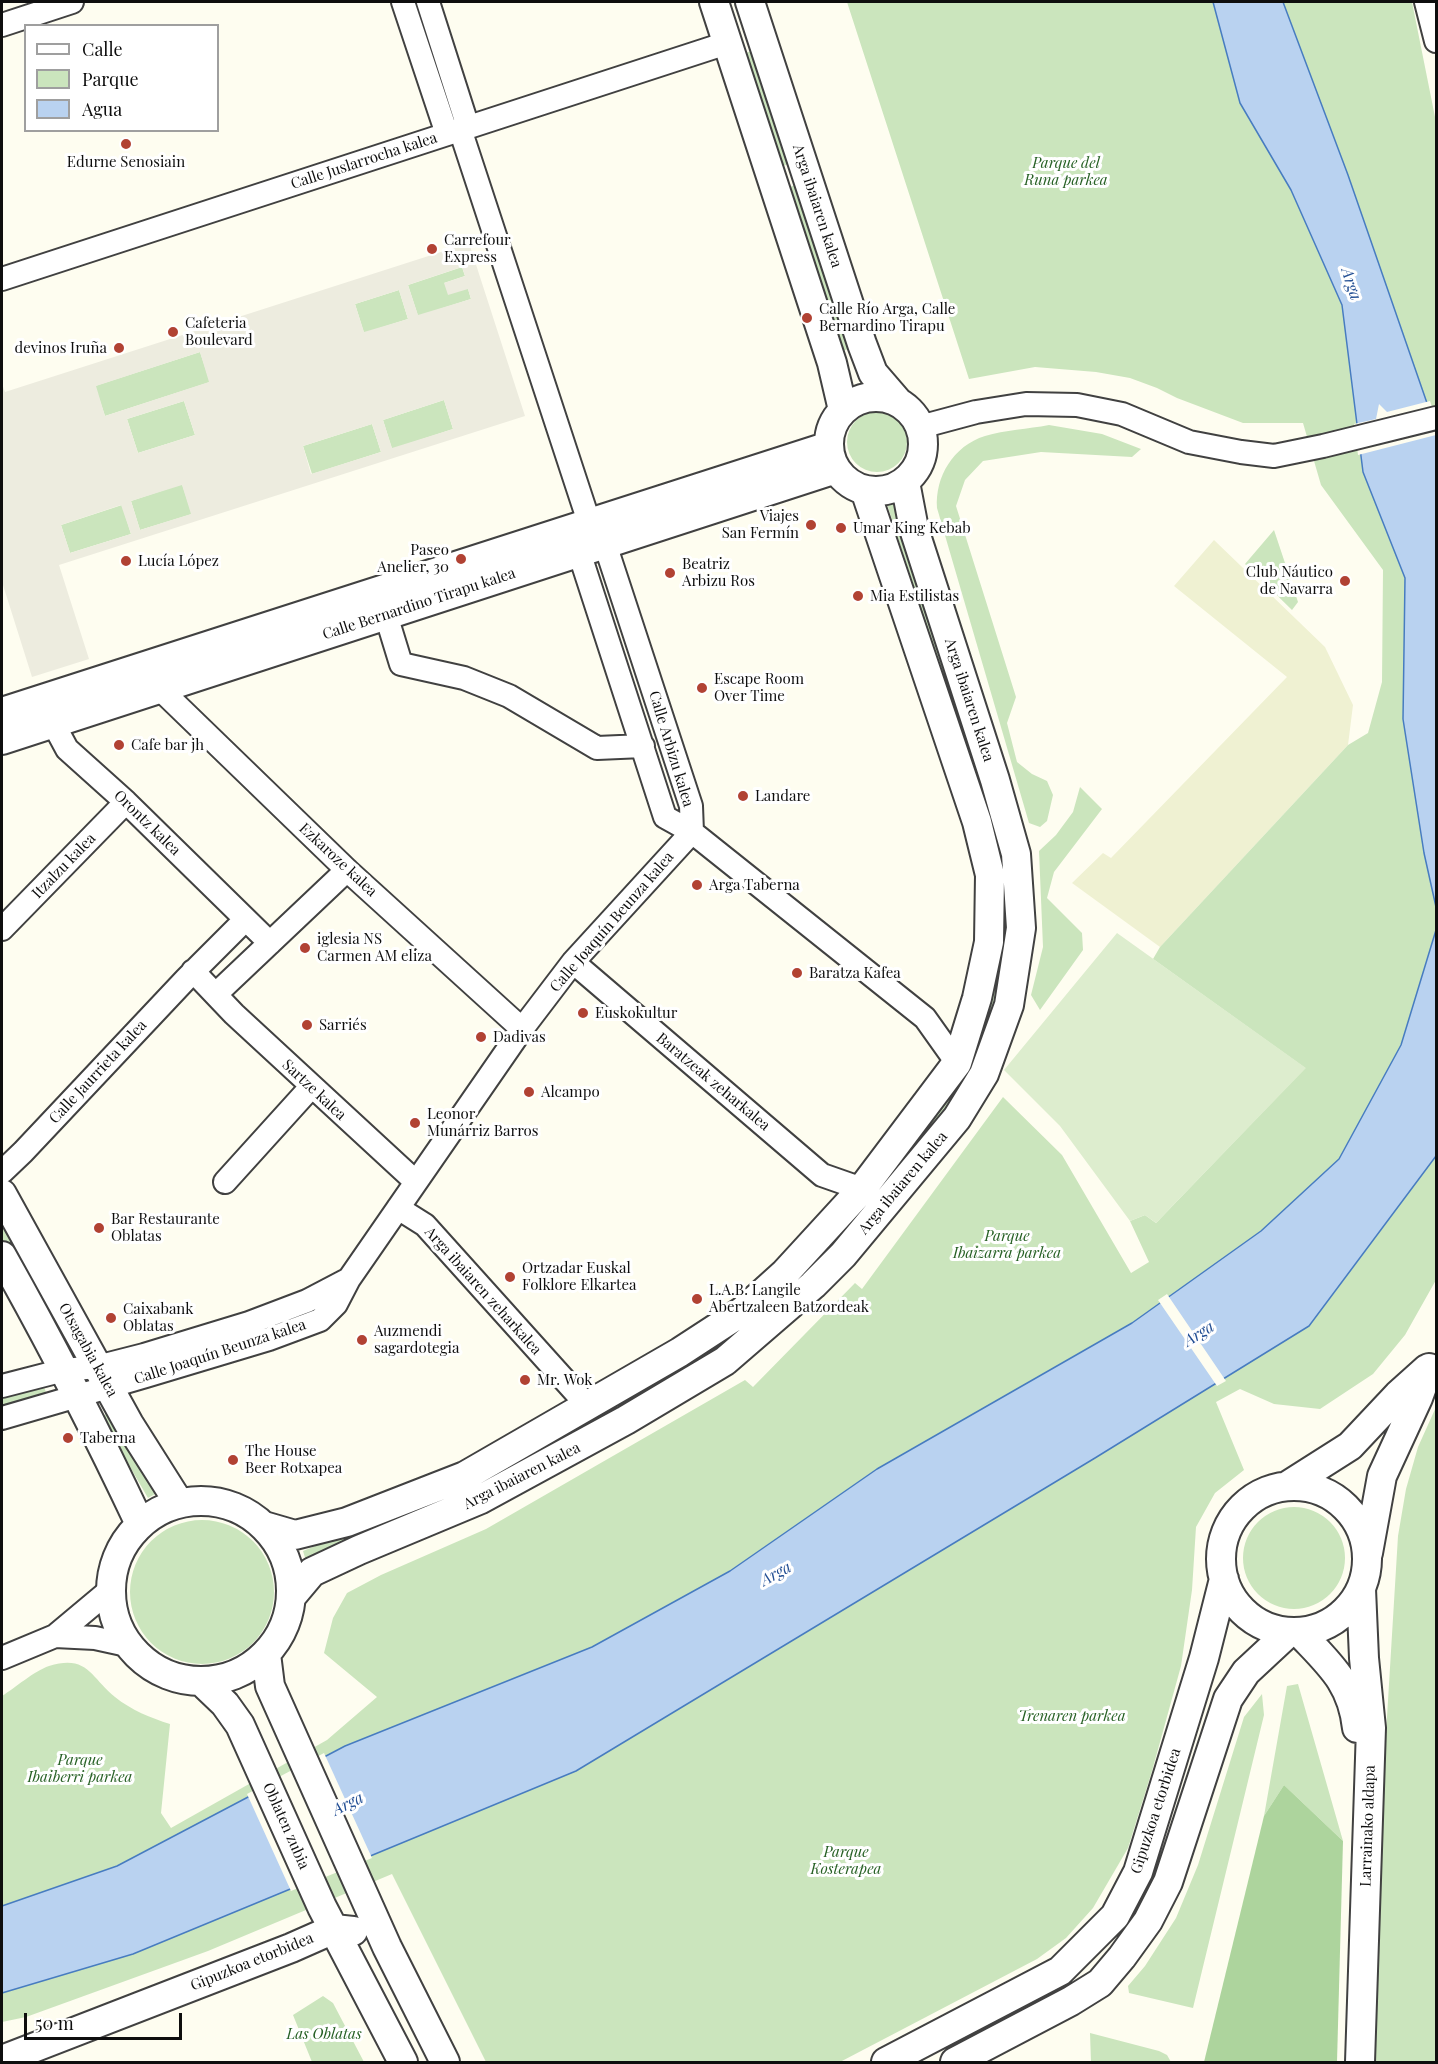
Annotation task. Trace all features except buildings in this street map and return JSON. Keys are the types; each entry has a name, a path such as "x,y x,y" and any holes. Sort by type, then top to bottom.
{"street":[{"path":"2,25 72,2"},
{"name":"Calle Arbizu kalea","path":"403,2 458,130"},
{"name":"Calle Arbizu kalea","path":"428,2 458,130 591,539 691,807 692,832"},
{"path":"714,2 832,363 843,410"},
{"name":"Arga ibaiaren kalea","path":"750,2 862,344 873,373 898,402"},
{"path":"1426,2 1437,41"},
{"name":"Calle Juslarrocha kalea","path":"2,279 727,43"},
{"path":"870,397 884,397 898,402 908,409 920,427 923,442 921,457 915,471 905,482 892,488 879,491 854,486 844,479 832,457 830,432 835,420 855,401 870,397"},
{"path":"920,427 976,412 1026,404 1077,405 1122,414 1189,442 1274,456 1437,418"},
{"name":"Calle Bernardino Tirapu kalea","path":"2,740 386,615 591,539 832,457"},
{"name":"Arga ibaiaren kalea","path":"291,1597 312,1572 481,1499 626,1420 725,1361 813,1285 843,1255 957,1118 984,1074 1008,1005 1022,928 1016,854 995,780 914,529 905,482"},
{"name":"Arga ibaiaren kalea","path":"264,1526 296,1535 347,1522 465,1476 680,1352 743,1311 784,1274 862,1189 957,1063 977,998 989,942 990,875 977,822 865,490"},
{"name":"Calle Arbizu kalea","path":"591,539 643,746 665,817 692,832"},
{"name":"Calle Bernardino Tirapu kalea","path":"2,712 591,539"},
{"path":"386,615 401,664 464,678 510,696 597,748 643,746"},
{"name":"Ezkaroze kalea","path":"159,688 347,870 522,1029"},
{"name":"Orontz kalea","path":"53,723 67,749 126,802 245,920"},
{"name":"Itzalzu kalea","path":"2,929 126,802"},
{"path":"692,832 925,1018 957,1063"},
{"name":"Calle Joaquín Beunza kalea","path":"2,1386 64,1370 103,1377 268,1339 320,1320 336,1304 349,1279 522,1029 573,962 692,832"},
{"path":"194,971 216,994 347,870"},
{"path":"245,920 270,943"},
{"name":"Calle Jaurrieta kalea","path":"2,1172 245,920"},
{"name":"Baratzeak zeharkalea","path":"573,962 822,1175 862,1189"},
{"name":"Sartze kalea","path":"216,994 311,1087 416,1182"},
{"path":"225,1182 311,1087"},
{"name":"Otsagabia kalea","path":"2,1194 129,1424 178,1503"},
{"name":"Arga ibaiaren zeharkalea","path":"398,1208 425,1226 587,1406"},
{"name":"Otsagabia kalea","path":"2,1256 96,1430 141,1524"},
{"path":"1433,1362 1419,1398 1382,1476 1366,1574 1353,1603 1329,1623 1314,1630 1294,1632 1271,1629 1248,1616 1231,1595 1224,1579 1221,1562 1222,1546 1228,1528 1239,1512 1252,1499 1287,1486 1350,1446 1433,1362"},
{"name":"Calle Joaquín Beunza kalea","path":"2,1418 77,1396 103,1377"},
{"path":"1287,1486 1311,1488 1333,1497 1351,1513 1363,1534 1367,1558"},
{"path":"209,1501 238,1509 264,1526 279,1546 289,1571 291,1597 287,1618 279,1637 266,1654 248,1669 226,1679 202,1682 179,1680 157,1671 127,1646 113,1616 110,1590 114,1565 124,1543 141,1524 158,1511 178,1503 209,1501"},
{"name":"Gipuzkoa etorbidea","path":"886,2062 1060,1971 1114,1916 1138,1872 1204,1658 1224,1579"},
{"name":"Larrainako aldapa","path":"1360,2062 1371,1728 1364,1658 1361,1589"},
{"path":"2,1658 55,1636 110,1590"},
{"path":"955,2062 1071,2001 1100,1983 1122,1957 1148,1921 1168,1882 1228,1700 1246,1672 1294,1632"},
{"name":"Larrainako aldapa","path":"1294,1632 1345,1684 1353,1705 1357,1726 1352,1920 1344,2062"},
{"path":"55,1636 95,1638 127,1646"},
{"path":"266,1654 270,1686 387,1947 445,2062"},
{"name":"Oblaten zubia","path":"202,1682 225,1704 240,1725 328,1918"},
{"path":"328,1918 361,1932 387,1947"},
{"path":"328,1918 403,2062"},
{"name":"Gipuzkoa etorbidea","path":"2,2060 291,1948 328,1918"}],"green space":[{"path":"847,2 1213,2 1240,103 1291,190 1342,305 1363,472 1405,578 1403,719 1424,853 1436,907 1436,930 1401,1045 1339,1159 1261,1231 1132,1323 877,1469 730,1571 592,1647 117,1866 2,1911 2,1696 43,1668 62,1663 81,1666 121,1702 141,1713 170,1724 161,1813 171,1828 327,1740 377,1697 324,1653 333,1618 347,1593 381,1575 486,1529 745,1380 753,1387 855,1283 862,1289 1003,1097 1062,1155 1131,1273 1149,1262 1130,1221 1145,1215 1156,1223 1305,1068 1153,959 1160,947 1348,745 1368,733 1382,682 1383,570 1321,485 1303,423 1243,423 1130,378 1096,372 1035,367 969,379"},
{"path":"1283,2 1412,2 1436,122 1436,429 1348,175"},
{"path":"754,50 791,163 780,167 743,54"},
{"path":"798,184 852,348 842,351 787,188"},
{"path":"462,267 465,276 444,283 468,289 471,299 418,316 408,285"},
{"path":"399,290 408,319 364,333 355,304"},
{"path":"200,352 210,382 105,416 95,386"},
{"path":"444,400 453,429 392,449 383,420"},
{"path":"184,401 195,435 138,453 127,419"},
{"path":"877,412 898,421 907,442 898,463 877,472 856,463 847,442 856,421"},
{"path":"372,424 381,452 312,474 303,446"},
{"path":"1049,425 1102,434 1141,449 1132,457 1041,452 983,461 965,480 956,506 1016,697 1007,723 1017,762 1032,774 1047,781 1053,795 1047,821 1040,827 1029,823 937,508 937,496 948,464 964,447 985,436 1000,432"},
{"path":"182,484 192,514 140,530 131,501"},
{"path":"901,501 1006,845 1008,966 967,1085 841,1244 713,1356 477,1492 306,1561 303,1551 470,1483 764,1302 984,1019 997,973 1004,909 993,834 887,504"},
{"path":"122,505 131,534 70,553 61,525"},
{"path":"1274,530 1298,602 1292,610 1245,564"},
{"path":"1214,540 1325,647 1353,705 1348,745 1160,947 1072,883 1103,853 1111,858 1287,677 1174,586"},
{"path":"1080,787 1102,809 1054,872 1047,898 1082,933 1083,950 1040,1010 1031,995 1043,947 1039,851 1056,835 1073,812"},
{"path":"1117,933 1306,1068 1156,1223 1145,1215 1130,1221 1060,1126 1004,1070"},
{"name":"Parque Kosterapea","path":"1436,1156 1436,1280 1405,1335 1373,1374 1320,1409 1274,1404 1240,1389 1216,1402 1244,1470 1215,1493 1196,1527 1192,1590 1181,1666 1128,1848 1093,1908 1066,1938 1037,1959 840,2062 486,2062 392,1874 208,1951 26,2017 2,2022 2,1993 133,1954 576,1771 1095,1458 1314,1320"},
{"path":"2,1222 68,1341 61,1344 2,1239"},
{"path":"44,1387 47,1395 2,1408 2,1399"},
{"path":"1436,1407 1436,2062 1366,2062 1398,1536 1406,1489 1418,1447"},
{"path":"108,1413 155,1494 148,1498 101,1417"},
{"path":"1294,1507 1313,1511 1330,1522 1341,1539 1345,1558 1341,1577 1330,1594 1313,1605 1294,1609 1275,1605 1258,1594 1247,1577 1243,1558 1247,1539 1258,1522 1275,1511"},
{"path":"202,1520 230,1525 253,1541 269,1564 274,1592 269,1620 253,1643 230,1659 202,1664 174,1659 151,1643 135,1620 130,1592 135,1564 151,1541 174,1525"},
{"path":"1298,1684 1343,1841 1284,1785 1264,1816 1287,1686"},
{"path":"1262,1694 1264,1715 1193,2008 1129,1993 1128,1986 1145,1966 1176,1918 1198,1865 1244,1717"},
{"path":"1284,1785 1343,1841 1337,2062 1204,2062 1264,1816"},
{"name":"Las Oblatas","path":"323,1996 333,2003 364,2062 312,2062 293,2015"},
{"path":"1090,2033 1159,2051 1167,2055 1171,2062 1091,2062"}],"shaded area":[{"path":"469,243 525,416 59,565 89,659 32,677 2,585 2,384 5,392","holes":["462,267 465,276 444,283 448,295 468,289 471,299 418,315 408,285","399,290 408,319 364,332 355,304","200,352 209,382 105,416 96,386","444,400 453,429 392,448 383,420","184,401 195,435 138,453 127,419","372,424 381,452 311,474 303,446","182,485 191,514 140,530 131,501","121,505 131,534 70,553 61,525"]}],"water":[{"name":"Arga","path":"1213,2 1283,2 1348,175 1436,429 1436,907 1424,853 1403,719 1405,578 1363,472 1342,305 1291,190 1240,103"},
{"name":"Arga","path":"1436,930 1436,1156 1309,1326 576,1771 133,1954 2,1993 2,1906 117,1866 345,1746 592,1647 730,1571 877,1469 1132,1323 1261,1231 1339,1159 1401,1045"}],"pier":[{"path":"1430,401 1436,419 1436,435 1358,455 1354,424 1376,419 1379,404 1387,412"},
{"path":"1167,1294 1226,1381 1217,1386 1158,1300"},
{"path":"324,1753 372,1858 291,1891 247,1794"}],"place":[{"name":"Edurne Senosiain","path":"126,144"},
{"name":"Carrefour Express","path":"432,249"},
{"name":"Calle Río Arga, Calle Bernardino Tirapu","path":"807,318"},
{"name":"Cafeteria Boulevard","path":"173,332"},
{"name":"devinos Iruña","path":"119,348"},
{"name":"Viajes San Fermín","path":"811,525"},
{"name":"Umar King Kebab","path":"841,528"},
{"name":"Paseo Anelier, 30","path":"461,559"},
{"name":"Lucía López","path":"126,561"},
{"name":"Beatriz Arbizu Ros","path":"670,573"},
{"name":"Club Náutico de Navarra","path":"1345,581"},
{"name":"Mia Estilistas","path":"858,596"},
{"name":"Escape Room Over Time","path":"702,688"},
{"name":"Cafe bar jh","path":"119,745"},
{"name":"Landare","path":"743,796"},
{"name":"Arga Taberna","path":"697,885"},
{"name":"iglesia NS Carmen AM eliza","path":"305,948"},
{"name":"Baratza Kafea","path":"797,973"},
{"name":"Euskokultur","path":"583,1013"},
{"name":"Sarriés","path":"307,1025"},
{"name":"Dadivas","path":"481,1037"},
{"name":"Alcampo","path":"529,1092"},
{"name":"Leonor Munárriz Barros","path":"415,1123"},
{"name":"Bar Restaurante Oblatas","path":"99,1228"},
{"name":"Ortzadar Euskal Folklore Elkartea","path":"510,1277"},
{"name":"L.A.B. Langile Abertzaleen Batzordeak","path":"697,1299"},
{"name":"Caixabank Oblatas","path":"111,1318"},
{"name":"Auzmendi sagardotegia","path":"362,1340"},
{"name":"Mr. Wok","path":"525,1380"},
{"name":"Taberna","path":"68,1438"},
{"name":"The House Beer Rotxapea","path":"233,1460"}],"park label":[{"name":"Parque del Runa parkea","path":"1066,172"},
{"name":"Parque Ibaizarra parkea","path":"1007,1244"},
{"name":"Trenaren parkea","path":"1072,1716"},
{"name":"Parque Ibaiberri parkea","path":"80,1768"}]}
